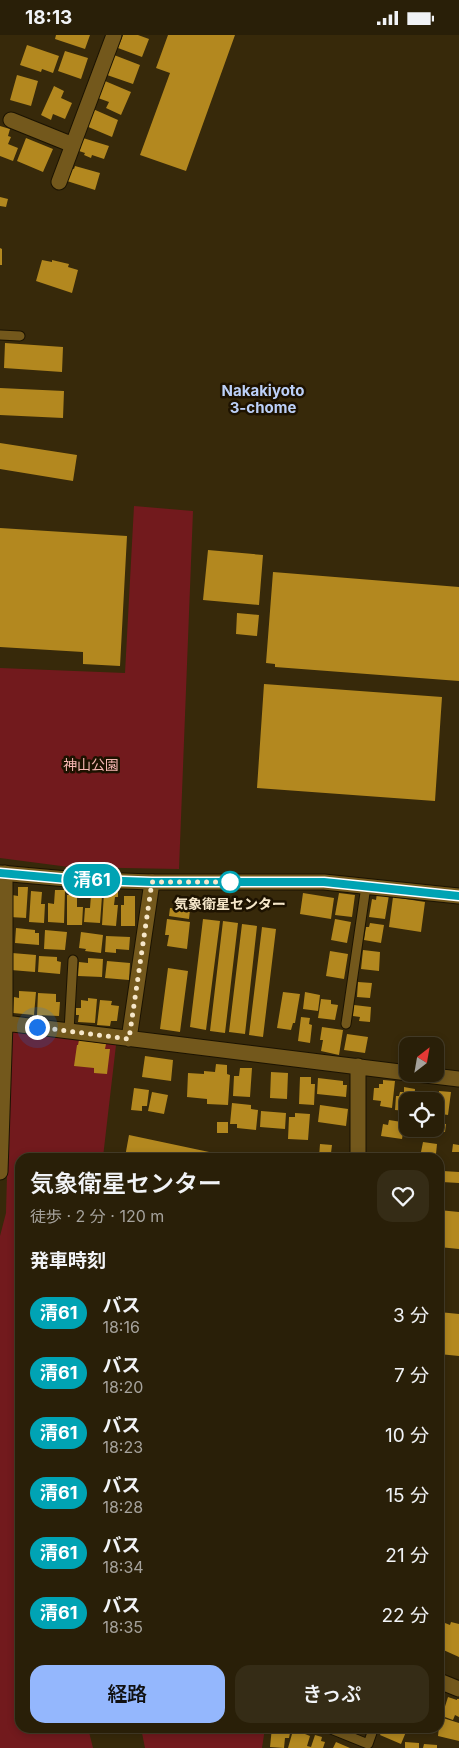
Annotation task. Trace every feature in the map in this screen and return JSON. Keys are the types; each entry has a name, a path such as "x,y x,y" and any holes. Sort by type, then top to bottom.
{"street":[{"path":"59,182 114,35"},
{"path":"11,120 73,145"},
{"path":"0,1172 3,873 67,879 152,882 324,882 459,896"},
{"path":"129,1039 152,882"},
{"path":"3,1022 399,1072"},
{"path":"358,1066 358,1153"},
{"path":"444,1077 459,1079"},
{"path":"444,1683 459,1689"}],"lane":[{"path":"0,335 20,336"},
{"path":"346,1024 366,886"},
{"path":"69,1031 74,960"},
{"path":"341,1733 368,1744 372,1733"}],"green space":[{"name":"神山公園","path":"134,506 193,511 179,869 69,867 0,858 0,668 125,673"},
{"path":"11,1030 116,1045 103,1153 15,1153 15,1733 89,1733 93,1748 0,1748 0,1236 6,1213"},
{"path":"142,1733 264,1733 262,1748 145,1748"}],"building":[{"path":"56,35 90,35 85,49 55,39"},
{"path":"123,35 138,35 149,39 142,57 118,48"},
{"path":"168,35 235,35 186,171 140,155 170,73 156,68"},
{"path":"27,45 59,56 53,73 42,69 41,72 20,65"},
{"path":"65,51 88,58 81,79 58,71"},
{"path":"114,55 140,65 133,84 107,75"},
{"path":"17,75 38,81 31,106 10,100"},
{"path":"105,81 131,92 121,115 106,108 109,102 98,98"},
{"path":"54,86 64,91 61,98 72,103 65,119 53,114 51,120 41,115"},
{"path":"93,109 118,120 112,137 86,126"},
{"path":"0,126 10,129 8,136 11,137 8,144 18,148 13,161 0,156"},
{"path":"26,138 53,149 43,172 17,161"},
{"path":"83,138 109,146 104,159 92,155 91,158 79,151"},
{"path":"75,166 100,173 95,190 67,181 71,168 74,169"},
{"path":"0,197 8,199 6,207 0,206"},
{"path":"0,248 2,249 2,265 0,265"},
{"path":"42,260 69,264 68,267 78,270 72,293 36,281"},
{"path":"5,343 63,347 62,372 4,368"},
{"path":"0,388 64,391 63,418 0,415"},
{"path":"0,443 77,455 73,481 0,469"},
{"path":"0,528 127,536 120,666 83,664 83,652 0,647"},
{"path":"208,550 263,555 259,605 203,600"},
{"path":"273,572 459,587 459,681 275,667 275,664 266,663"},
{"path":"237,613 259,615 257,636 236,634"},
{"path":"264,684 442,697 435,801 257,788"},
{"path":"18,887 28,887 26,918 10,917 12,895 18,896"},
{"path":"55,890 65,890 64,923 48,922 48,903 54,904"},
{"path":"31,891 42,892 41,904 45,904 44,923 29,922"},
{"path":"110,891 118,892 114,905 118,905 116,926 102,925 104,893 110,894"},
{"path":"303,893 334,898 331,919 300,914"},
{"path":"339,893 355,895 352,917 335,915"},
{"path":"377,893 389,895 385,919 369,917 372,899 376,900"},
{"path":"67,895 77,895 77,907 83,907 82,925 67,925"},
{"path":"91,895 102,896 100,923 84,922 85,908 90,908"},
{"path":"124,896 135,896 135,926 121,926 121,905 124,905"},
{"path":"393,897 425,902 421,932 389,927"},
{"path":"170,908 190,910 189,919 169,916"},
{"path":"167,919 190,922 187,949 167,946 169,935 165,935"},
{"path":"203,919 220,921 206,1030 190,1027"},
{"path":"335,919 351,922 347,943 331,940"},
{"path":"223,921 238,923 225,1033 210,1031"},
{"path":"370,923 384,925 381,943 364,940 366,927 369,927"},
{"path":"242,924 257,926 245,1034 229,1032"},
{"path":"262,927 276,929 263,1037 249,1035"},
{"path":"16,928 35,930 35,933 39,933 39,945 15,943"},
{"path":"45,930 67,932 65,950 44,949"},
{"path":"81,932 103,935 101,953 85,951 86,949 79,948"},
{"path":"106,936 130,937 129,950 116,949 116,953 105,952"},
{"path":"363,950 380,952 379,971 361,969"},
{"path":"330,951 348,954 344,979 326,976"},
{"path":"12,953 36,955 35,972 11,970"},
{"path":"39,956 57,957 57,961 61,962 60,974 38,972"},
{"path":"88,958 103,959 102,977 78,976 79,962 88,963"},
{"path":"107,961 130,963 129,980 105,978"},
{"path":"168,968 188,971 180,1032 160,1029"},
{"path":"358,982 372,983 370,998 357,997"},
{"path":"19,991 36,992 34,1015 13,1013 14,997 19,998"},
{"path":"283,992 300,994 295,1023 293,1023 291,1030 277,1028"},
{"path":"305,992 320,995 318,1011 303,1009"},
{"path":"38,993 56,994 56,1002 60,1002 59,1016 37,1015"},
{"path":"88,998 97,999 95,1023 78,1022 79,1015 76,1015 76,1008 81,1008 81,1000 88,1001"},
{"path":"321,999 331,1000 331,1004 338,1005 335,1020 318,1018"},
{"path":"100,1000 112,1001 111,1005 119,1006 117,1021 111,1021 110,1026 97,1025"},
{"path":"354,1005 371,1007 370,1022 359,1021 360,1017 353,1016"},
{"path":"301,1017 310,1018 309,1024 312,1025 310,1043 298,1041"},
{"path":"322,1027 343,1030 339,1055 321,1051 323,1040 320,1040"},
{"path":"347,1034 368,1037 365,1053 344,1050"},
{"path":"79,1040 106,1044 105,1049 110,1049 107,1074 94,1073 94,1068 74,1066"},
{"path":"145,1056 173,1060 171,1081 142,1077"},
{"path":"216,1064 227,1065 227,1074 230,1075 228,1105 207,1104 207,1099 187,1097 188,1073 204,1074 204,1071 215,1072"},
{"path":"240,1068 252,1068 250,1097 233,1096 234,1076 239,1076"},
{"path":"271,1072 288,1073 287,1099 270,1098"},
{"path":"300,1077 311,1077 311,1084 315,1084 314,1105 299,1104"},
{"path":"318,1078 343,1081 343,1085 347,1085 346,1097 317,1094"},
{"path":"383,1080 395,1081 392,1108 380,1106 381,1101 373,1100 374,1088 379,1088 379,1084 383,1084"},
{"path":"404,1087 415,1089 415,1092 404,1092"},
{"path":"134,1088 149,1090 147,1106 142,1106 142,1111 131,1110"},
{"path":"439,1091 451,1092 448,1115 444,1114 444,1092"},
{"path":"152,1092 168,1095 164,1114 148,1111"},
{"path":"396,1096 399,1096 399,1110 395,1110"},
{"path":"232,1103 251,1105 251,1109 258,1110 256,1130 237,1128 237,1124 230,1124"},
{"path":"320,1105 348,1109 346,1126 318,1122"},
{"path":"261,1111 286,1113 285,1129 260,1127"},
{"path":"295,1113 310,1114 308,1140 288,1139 289,1117 295,1117"},
{"path":"389,1120 399,1122 399,1137 402,1137 402,1139 381,1136 383,1124 388,1125"},
{"path":"217,1122 228,1122 228,1133 217,1133"},
{"path":"129,1135 214,1153 126,1153"},
{"path":"423,1142 437,1144 436,1153 421,1152"},
{"path":"320,1144 332,1145 331,1153 319,1153"},
{"path":"453,1144 459,1145 459,1152 452,1152"},
{"path":"444,1171 459,1172 459,1183 444,1182"},
{"path":"444,1210 459,1212 459,1249 444,1248"},
{"path":"444,1312 459,1314 459,1356 444,1354"},
{"path":"451,1622 459,1624 459,1657 444,1650 444,1626 445,1623 450,1625"},
{"path":"448,1697 459,1699 459,1717 455,1715 453,1720 444,1717"},
{"path":"444,1718 459,1723 459,1741 438,1736 438,1733 444,1733"},
{"path":"271,1733 290,1733 289,1738 285,1738 284,1748 270,1747"},
{"path":"292,1733 305,1733 310,1736 307,1746 311,1747 315,1735 322,1737 321,1741 325,1742 323,1748 288,1748"},
{"path":"381,1733 406,1733 401,1744 380,1735"},
{"path":"336,1742 350,1748 333,1748"},
{"path":"405,1742 419,1743 419,1748 405,1748"},
{"path":"424,1744 437,1745 437,1748 423,1748"}],"bus line":[{"name":"清61","path":"0,873 67,879 152,882 324,882 459,896"}],"place":[{"name":"気象衛星センター","path":"230,882"}],"district":[{"name":"Nakakiyoto 3-chome","path":"263,398"}],"route":[{"path":"37,1027 129,1039 152,882 230,882"}]}
